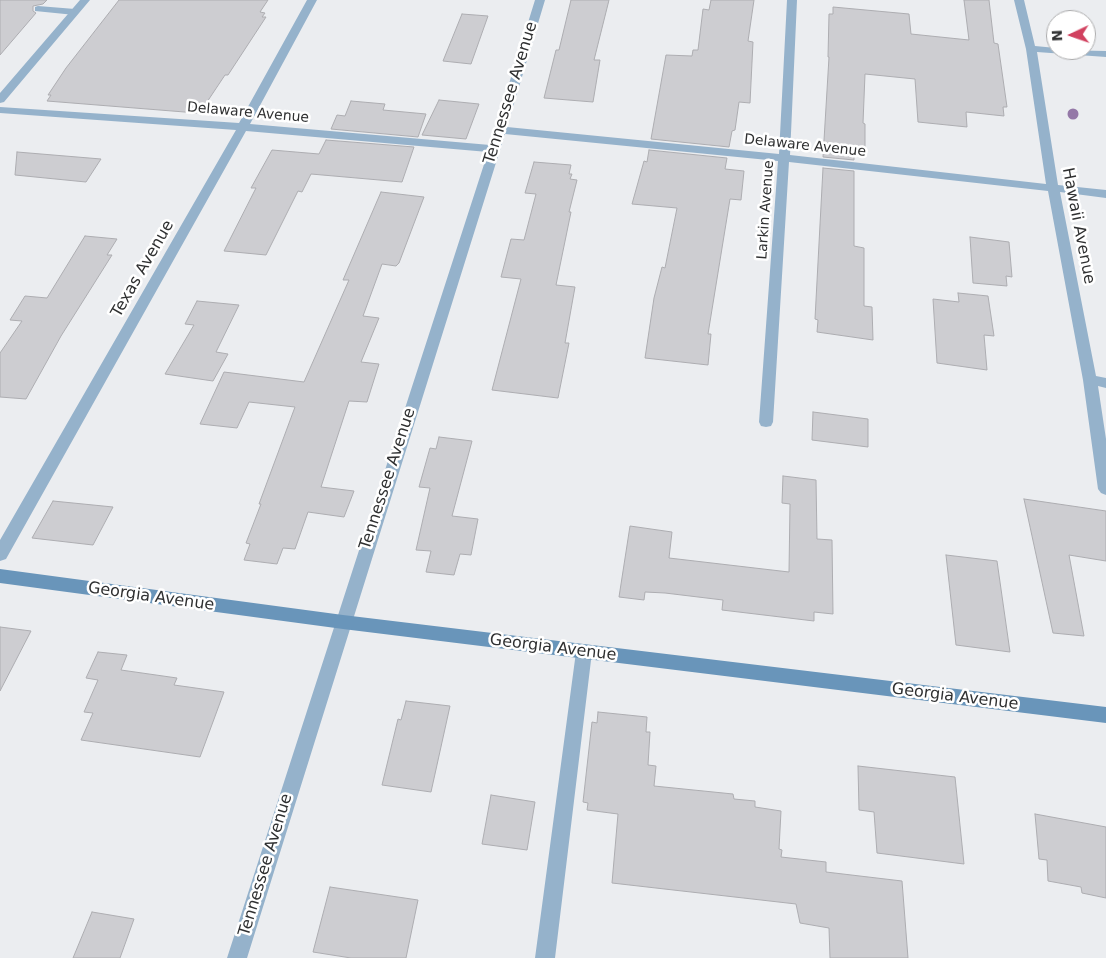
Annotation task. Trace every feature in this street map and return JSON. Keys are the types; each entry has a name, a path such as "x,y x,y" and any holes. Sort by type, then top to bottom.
{"street":[{"path":"0,100 85,0"},
{"name":"Texas Avenue","path":"0,554 243,126 312,0"},
{"name":"Tennessee Avenue","path":"237,958 540,0"},
{"name":"Larkin Avenue","path":"766,422 784,158 792,0"},
{"name":"Hawaii Avenue","path":"1019,0 1030,49 1090,380 1106,489"},
{"path":"1030,49 1106,54"},
{"name":"Delaware Avenue","path":"0,110 243,126 494,149"},
{"name":"Delaware Avenue","path":"500,130 784,158 1106,194"},
{"path":"1090,380 1106,383"},
{"name":"Georgia Avenue","path":"0,576 342,622 1106,715"},
{"path":"544,958 584,652"}],"lane":[{"path":"38,9 75,12"}],"building":[{"path":"0,0 47,0 43,4 33,6 33,11 36,13 0,55"},
{"path":"119,0 268,0 260,12 265,13 262,17 266,17 228,75 225,75 203,108 200,108 197,113 47,101 51,95 48,95 66,68"},
{"path":"571,0 609,0 594,60 600,60 593,102 544,98 556,50 559,50"},
{"path":"711,0 754,0 748,41 753,42 750,103 739,102 735,130 732,131 729,147 651,139 666,55 692,56 693,50 698,50 703,9 709,10"},
{"path":"964,0 989,0 994,43 998,44 1007,107 1003,107 1004,116 966,112 967,127 918,122 915,79 865,74 863,123 865,124 865,149 854,151 854,160 823,157 829,57 829,14 833,14 833,7 909,14 911,34 969,40"},
{"path":"462,14 488,16 471,64 443,61"},
{"path":"439,100 479,104 466,139 422,135"},
{"path":"351,101 385,104 383,110 426,114 418,137 331,129 337,115 345,116"},
{"path":"326,140 414,147 402,182 311,174 302,192 298,191 266,255 224,251 256,188 251,188 272,150 319,154"},
{"path":"649,150 727,158 725,169 744,171 741,200 730,199 708,334 711,334 708,365 645,358 654,298 662,267 665,268 677,208 632,204 644,161 647,162"},
{"path":"17,152 101,159 86,182 15,175"},
{"path":"534,162 571,165 569,174 572,174 570,179 577,180 569,212 571,212 556,285 575,287 565,343 569,343 558,398 492,390 521,279 501,277 511,239 524,240 536,194 525,193"},
{"path":"823,168 854,171 854,246 864,248 864,306 872,307 873,340 817,332 818,320 815,319"},
{"path":"381,192 424,197 399,263 396,266 382,264 363,316 379,318 361,362 379,364 367,402 349,401 321,487 354,491 344,517 308,512 295,549 283,548 277,564 244,560 250,544 246,543 261,504 259,504 295,407 249,402 237,428 200,424 224,372 304,382 349,280 343,280"},
{"path":"85,236 117,239 107,255 112,255 61,336 26,399 0,397 0,353 22,321 10,320 25,296 47,298"},
{"path":"970,237 1009,242 1012,277 1006,276 1007,286 973,283"},
{"path":"958,293 988,296 994,336 984,335 987,370 937,363 933,299 959,302"},
{"path":"197,301 239,305 216,352 228,354 213,381 165,374 194,325 185,324"},
{"path":"813,412 868,419 868,447 812,440"},
{"path":"439,437 472,441 452,516 478,519 471,555 460,554 454,575 426,572 431,551 416,550 430,488 419,487 430,448 436,449"},
{"path":"783,476 816,480 817,539 832,540 833,614 814,612 814,621 722,610 723,600 645,592 644,600 619,597 630,526 672,532 669,558 789,572 790,504 782,503"},
{"path":"1024,499 1106,511 1106,561 1069,555 1084,636 1053,633"},
{"path":"53,501 113,507 93,545 32,538"},
{"path":"946,555 997,561 1010,652 956,645"},
{"path":"0,627 31,631 0,691"},
{"path":"98,652 127,655 121,670 177,678 174,685 224,692 200,757 81,740 93,713 84,712 98,680 86,678"},
{"path":"406,701 450,706 431,792 382,785 398,719 401,720"},
{"path":"598,712 647,717 646,732 650,732 648,765 656,766 654,786 733,794 734,799 755,801 755,807 781,811 779,849 782,850 781,857 826,862 826,872 902,881 908,958 830,958 829,928 800,923 796,904 612,883 618,814 587,810 588,803 583,802 592,722 597,723"},
{"path":"858,766 955,777 964,864 877,853 874,812 859,810"},
{"path":"491,795 535,802 527,850 482,844"},
{"path":"1035,814 1106,827 1106,898 1082,893 1081,887 1048,881 1047,860 1039,859"},
{"path":"330,887 418,900 406,958 351,958 313,952"},
{"path":"92,912 134,919 120,958 73,958"}]}
